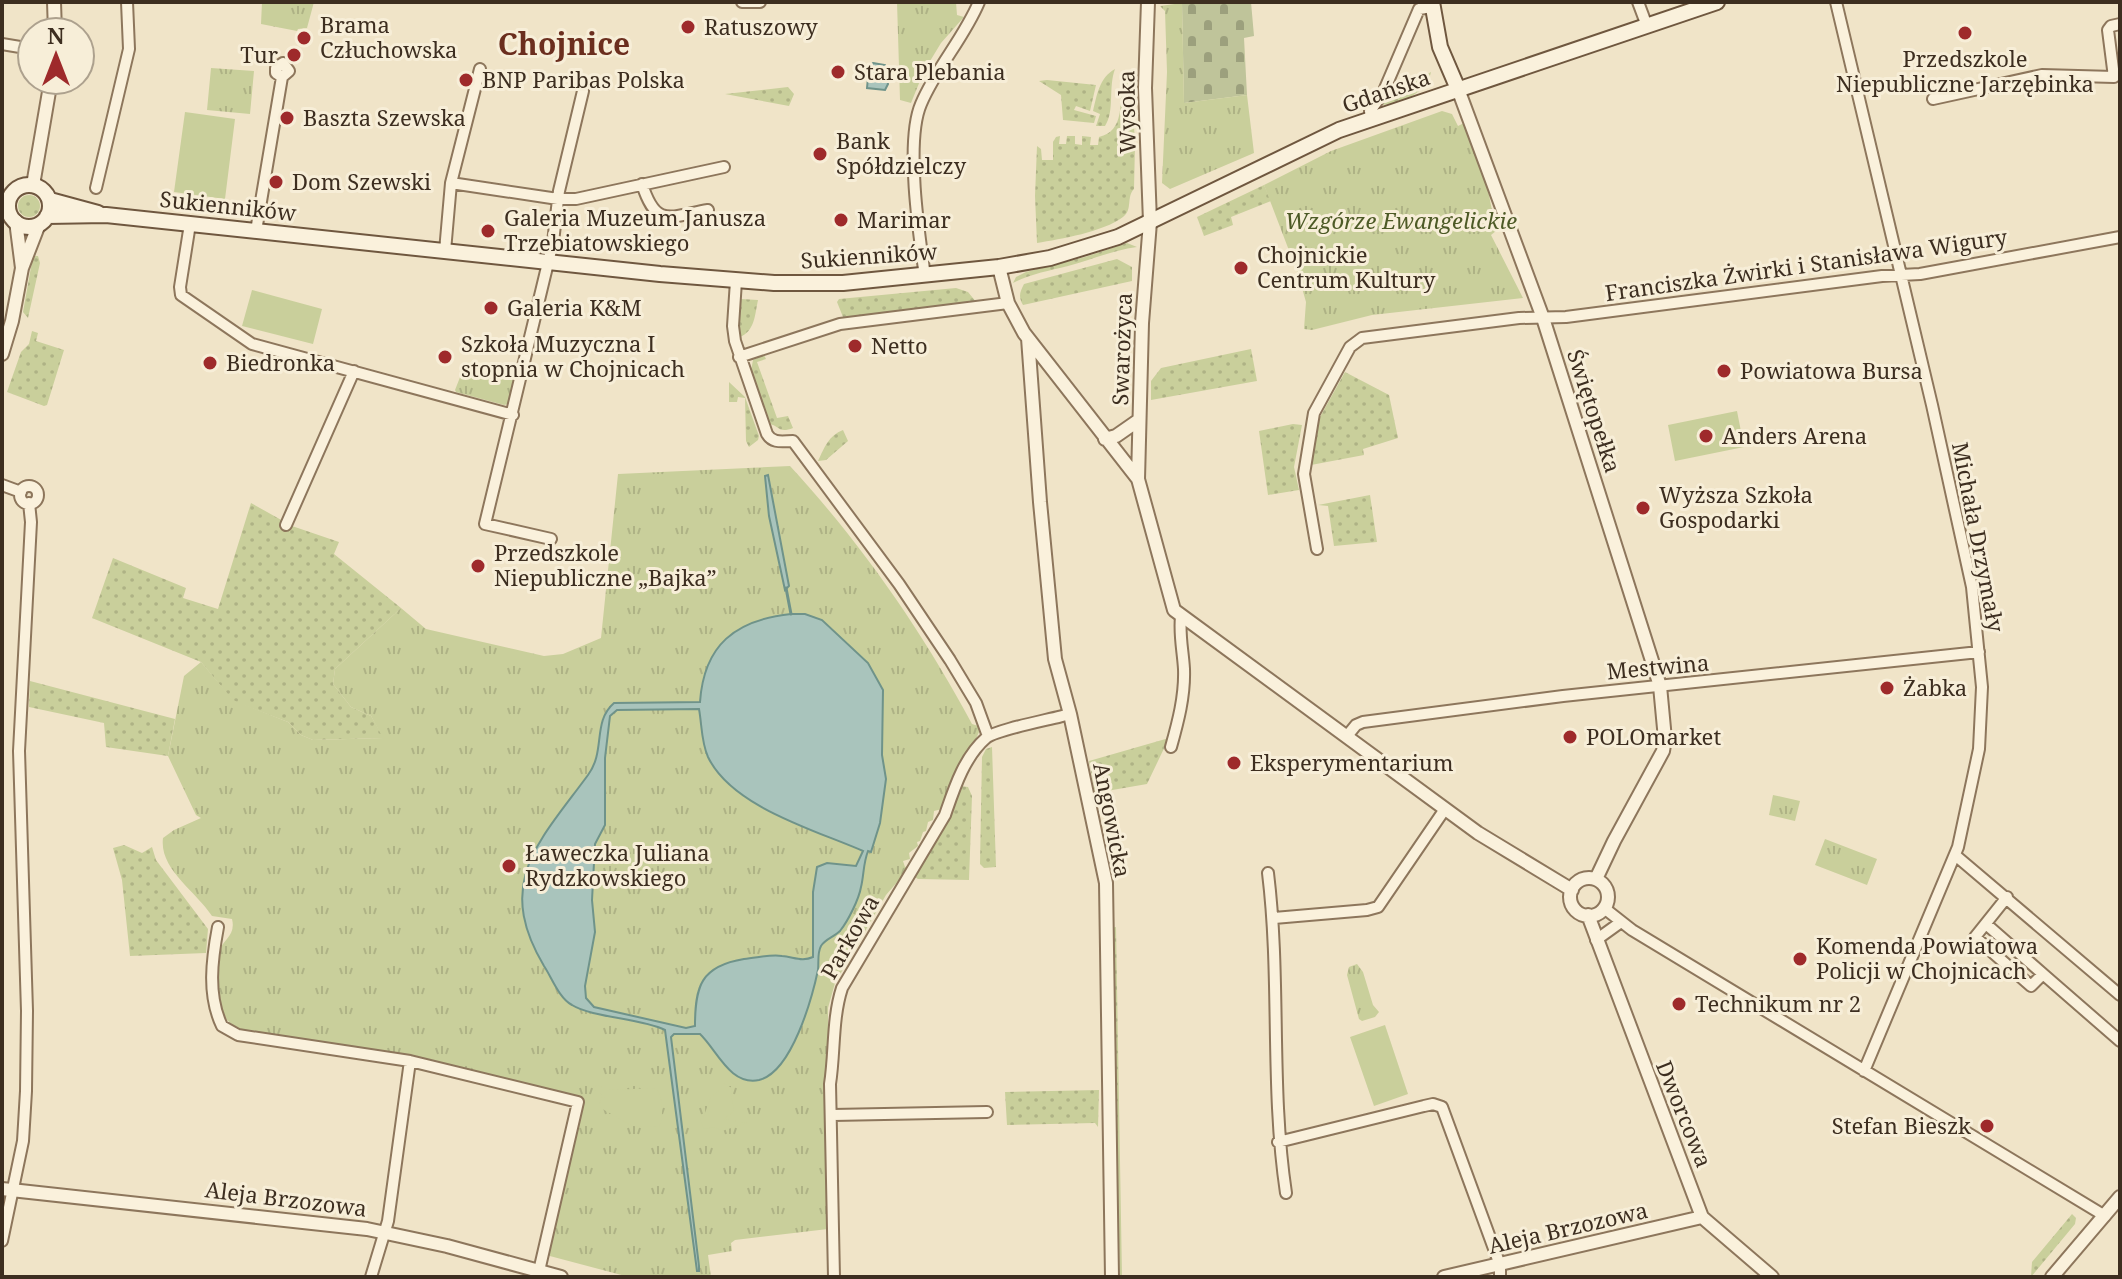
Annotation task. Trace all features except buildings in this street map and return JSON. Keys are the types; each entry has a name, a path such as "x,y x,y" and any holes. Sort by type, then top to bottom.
{"main road":[{"name":"Gdańska","path":"1150,222 1303,147 1371,118 1717,2"},
{"path":"1432,4 1440,47 1458,89"},
{"path":"33,185 44,190 50,200 43,220 27,226 8,205 21,186 33,185"},
{"name":"Sukienników","path":"50,200 106,215 736,281 820,284 999,267 1079,250 1150,222"},
{"name":"Sukienników","path":"43,220 106,215"}],"street":[{"path":"96,188 129,49 127,2"},
{"path":"742,2 759,3"},
{"path":"925,276 913,150 916,117 921,102 965,31 979,2"},
{"name":"Wysoka","path":"1148,2 1145,88 1150,222"},
{"path":"1638,2 1647,26"},
{"name":"Michała Drzymały","path":"1836,2 1932,405 1972,587 1979,652 1980,734 1965,821 1955,855 1864,1071"},
{"path":"1371,118 1370,111 1383,93 1419,9 1432,4"},
{"path":"1933,99 2042,75 2117,76 2108,30 2120,24"},
{"path":"445,251 451,183 480,69"},
{"path":"256,231 282,77"},
{"name":"Świętopełka","path":"1458,89 1543,318 1660,686 1665,739 1663,751 1596,879"},
{"path":"551,539 485,524 549,262 558,199 583,91"},
{"path":"33,185 48,96"},
{"path":"451,183 576,199 724,167"},
{"path":"642,184 656,213 671,216 708,210"},
{"path":"8,205 22,268"},
{"path":"2,354 22,268 43,220"},
{"name":"Swarożyca","path":"1138,479 1142,323 1150,222"},
{"path":"190,224 179,291 183,299 252,344 513,415"},
{"name":"Franciszka Żwirki i Stanisława Wigury","path":"1317,549 1304,467 1314,413 1350,347 1362,338 1920,274 2120,237"},
{"path":"999,267 1008,303 1028,338 1138,479 1174,610 1478,833 1572,890"},
{"path":"736,281 733,326 739,357 769,438 778,442 793,441 899,584 976,703 988,736 1070,714"},
{"path":"739,357 840,324 1008,303"},
{"name":"Angowicka","path":"1028,338 1055,659 1070,714 1106,883 1112,1277"},
{"path":"1031,375 1047,364"},
{"path":"286,525 354,371"},
{"path":"1105,439 1116,436 1139,420"},
{"path":"2,485 21,492 29,486 37,490 37,500 29,503 19,751 27,1011 26,1091 23,1141 7,1189 2,1241"},
{"path":"1171,747 1184,669 1179,632 1181,617"},
{"name":"Mestwina","path":"1347,736 1363,722 1447,710 1979,652"},
{"name":"Parkowa","path":"834,1277 830,1084 835,1054 836,1007 842,988 945,815 968,763 988,736"},
{"path":"1274,918 1378,907 1445,809"},
{"path":"1955,855 2120,995"},
{"path":"1268,873 1274,918 1278,1142 1286,1193"},
{"path":"1596,879 1608,892 1604,908 1596,914 1581,913 1573,906 1572,890 1581,880 1596,879"},
{"path":"2007,897 1975,937 2031,986 2043,974"},
{"path":"1604,908 1621,922 2105,1216"},
{"name":"Dworcowa","path":"1588,915 1702,1217 1772,1277"},
{"path":"1596,940 1621,922"},
{"path":"1986,924 2120,1041"},
{"path":"218,927 212,958 217,1016 222,1026 238,1035 410,1061 578,1102 539,1271"},
{"path":"371,1277 388,1221 410,1061"},
{"path":"1278,1142 1438,1105 1445,1112 1500,1271"},
{"path":"833,1115 987,1112"},
{"name":"Aleja Brzozowa","path":"7,1189 310,1221 385,1232 561,1277"},
{"path":"2052,1277 2120,1197"},
{"name":"Aleja Brzozowa","path":"1444,1277 1500,1271 1702,1217"}],"green space":[{"path":"262,2 314,2 307,28 297,31 261,24"},
{"path":"897,2 956,2 957,15 964,17 941,43 924,71 911,103 900,100"},
{"path":"1251,2 1254,36 1244,38 1247,95 1184,103 1182,3"},
{"path":"1182,3 1184,103 1247,95 1254,153 1170,189 1162,183 1167,72 1165,11 1160,6"},
{"path":"211,68 254,71 250,114 207,110"},
{"path":"1115,69 1108,120 1105,126 1096,126 1100,114 1093,111 1098,93 1105,77"},
{"path":"1131,72 1134,189 1126,214 1093,231 1037,243 1037,146 1041,149 1042,160 1053,160 1056,137 1060,136 1059,144 1066,144 1067,136 1075,136 1075,144 1082,145 1082,136 1091,137 1090,145 1098,145 1099,137 1113,129 1117,122 1121,80"},
{"path":"1431,72 1424,86 1411,97 1379,105 1385,97"},
{"path":"1039,81 1096,85 1090,111 1076,106 1074,110 1096,116 1094,123 1063,120 1061,95"},
{"path":"788,87 794,94 789,106 725,94"},
{"name":"Wzgórze Ewangelickie","path":"1442,111 1452,114 1458,126 1464,123 1488,190 1496,231 1491,235 1523,298 1372,315 1312,330 1304,329 1306,302 1264,185 1331,151"},
{"path":"185,112 235,119 225,199 174,192"},
{"path":"1264,185 1271,201 1231,217 1233,225 1204,236 1197,217"},
{"path":"29,195 37,198 40,206 37,214 29,217 21,214 18,206 21,198"},
{"path":"1127,243 1137,247 1013,283 1016,277 1026,272"},
{"path":"33,256 38,256 40,263 28,318 23,312"},
{"path":"1117,259 1132,267 1132,281 1023,305 1021,302 1024,284"},
{"path":"956,288 968,292 977,303 843,317 837,302 839,299"},
{"path":"252,290 322,309 313,344 242,326"},
{"path":"741,299 758,300 749,331 740,337 739,311"},
{"path":"32,331 38,333 36,341 64,350 47,405 44,406 7,392"},
{"path":"1251,349 1257,381 1151,400 1151,381 1161,368"},
{"path":"764,355 766,359 757,362 777,418 788,416 793,428 788,430 769,424 751,371 753,360"},
{"path":"466,362 515,373 508,404 456,392"},
{"path":"1345,372 1389,395 1398,438 1363,449 1364,455 1311,465 1320,417"},
{"path":"729,382 745,397 759,436 749,447 746,441 745,398 738,397 737,402 729,402"},
{"name":"Anders Arena","path":"1737,411 1744,447 1675,461 1668,425"},
{"path":"1302,425 1294,467 1299,490 1268,495 1259,431"},
{"path":"843,430 848,441 826,460 818,461 831,439"},
{"path":"790,466 842,526 889,589 979,732 946,808 934,811 933,820 928,822 926,831 917,842 918,846 909,853 910,859 903,861 905,867 912,865 886,895 835,983 828,1008 828,1054 832,1058 828,1229 735,1240 731,1243 732,1251 708,1255 711,1277 629,1277 546,1255 582,1103 412,1057 243,1030 227,1020 219,997 216,958 229,937 232,919 212,916 167,860 163,838 201,818 196,815 168,756 184,676 201,662 233,700 288,722 301,735 313,740 383,738 371,716 351,707 333,684 335,669 401,608 426,629 544,656 563,654 601,638 618,474"},
{"path":"1370,495 1377,542 1334,546 1328,506 1318,505"},
{"path":"251,503 292,526 339,542 334,554 401,608 335,669 333,684 351,707 371,716 384,738 313,740 301,735 288,722 233,701 201,662 92,618 113,558 186,588 183,598 218,609"},
{"path":"30,681 175,719 168,756 106,747 104,723 29,707"},
{"path":"1169,738 1147,784 1095,793 1089,761"},
{"path":"992,747 996,867 984,868 980,864 982,757 986,749"},
{"path":"960,786 968,787 972,796 969,880 918,879 913,876"},
{"path":"1773,795 1800,801 1795,821 1769,815"},
{"path":"1825,839 1877,859 1867,885 1815,865"},
{"path":"124,845 142,853 152,847 156,860 208,929 206,953 130,956 122,880 113,848"},
{"path":"1116,927 1122,1277 1110,928"},
{"path":"1357,964 1363,972 1373,1005 1379,1012 1375,1017 1362,1021 1347,975 1349,967"},
{"path":"1385,1025 1408,1094 1374,1106 1350,1037"},
{"path":"723,1083 732,1088 733,1109 724,1119 747,1123 722,1131 715,1127 704,1129 700,1119 711,1097"},
{"path":"596,1085 610,1090 656,1088 662,1106 659,1127 632,1126 599,1107 601,1098 605,1097 593,1089"},
{"path":"1099,1090 1098,1127 1095,1123 1007,1125 1005,1092"},
{"path":"2072,1214 2076,1218 2075,1224 2031,1277 2032,1262"}],"water":[{"path":"873,63 885,65 888,84 885,90 867,88 869,67"},
{"path":"768,475 789,586 785,590 769,516 765,476"},
{"path":"805,614 822,620 868,663 883,690 882,755 886,779 880,823 871,852 868,851 866,856 858,898 840,931 821,946 811,998 799,1032 781,1063 771,1074 759,1080 740,1078 700,1034 674,1034 671,1037 699,1266 697,1271 665,1030 581,1009 563,998 530,936 523,910 523,886 539,843 593,766 603,719 614,703 700,702 708,665 726,639 739,629 771,617","holes":["699,709 708,757 720,775 736,790 776,815 863,851 856,866 827,863 817,867 813,892 813,957 768,956 718,967 703,980 697,1000 695,1026 686,1028 594,1007 586,998 585,986 595,932 592,900 595,844 605,825 605,758 610,716 617,710"]}],"waterway":[{"path":"786,588 791,614"}],"place":[{"name":"Ratuszowy","path":"688,27"},
{"name":"Przedszkole Niepubliczne Jarzębinka","path":"1965,33"},
{"name":"Brama Człuchowska","path":"304,38"},
{"name":"Tur","path":"294,55"},
{"name":"Stara Plebania","path":"838,72"},
{"name":"BNP Paribas Polska","path":"466,80"},
{"name":"Baszta Szewska","path":"287,118"},
{"name":"Bank Spółdzielczy","path":"820,154"},
{"name":"Dom Szewski","path":"276,182"},
{"name":"Marimar","path":"841,220"},
{"name":"Galeria Muzeum Janusza Trzebiatowskiego","path":"488,231"},
{"name":"Chojnickie Centrum Kultury","path":"1241,268"},
{"name":"Galeria K&M","path":"491,308"},
{"name":"Netto","path":"855,346"},
{"name":"Szkoła Muzyczna I stopnia w Chojnicach","path":"445,357"},
{"name":"Biedronka","path":"210,363"},
{"name":"Powiatowa Bursa","path":"1724,371"},
{"name":"Anders Arena","path":"1706,436"},
{"name":"Wyższa Szkoła Gospodarki","path":"1643,508"},
{"name":"Przedszkole Niepubliczne „Bajka”","path":"478,566"},
{"name":"Żabka","path":"1887,688"},
{"name":"POLOmarket","path":"1570,737"},
{"name":"Eksperymentarium","path":"1234,763"},
{"name":"Ławeczka Juliana Rydzkowskiego","path":"509,866"},
{"name":"Komenda Powiatowa Policji w Chojnicach","path":"1800,959"},
{"name":"Technikum nr 2","path":"1679,1004"},
{"name":"Stefan Bieszk","path":"1987,1126"}],"district":[{"name":"Chojnice","path":"564,45"}]}
